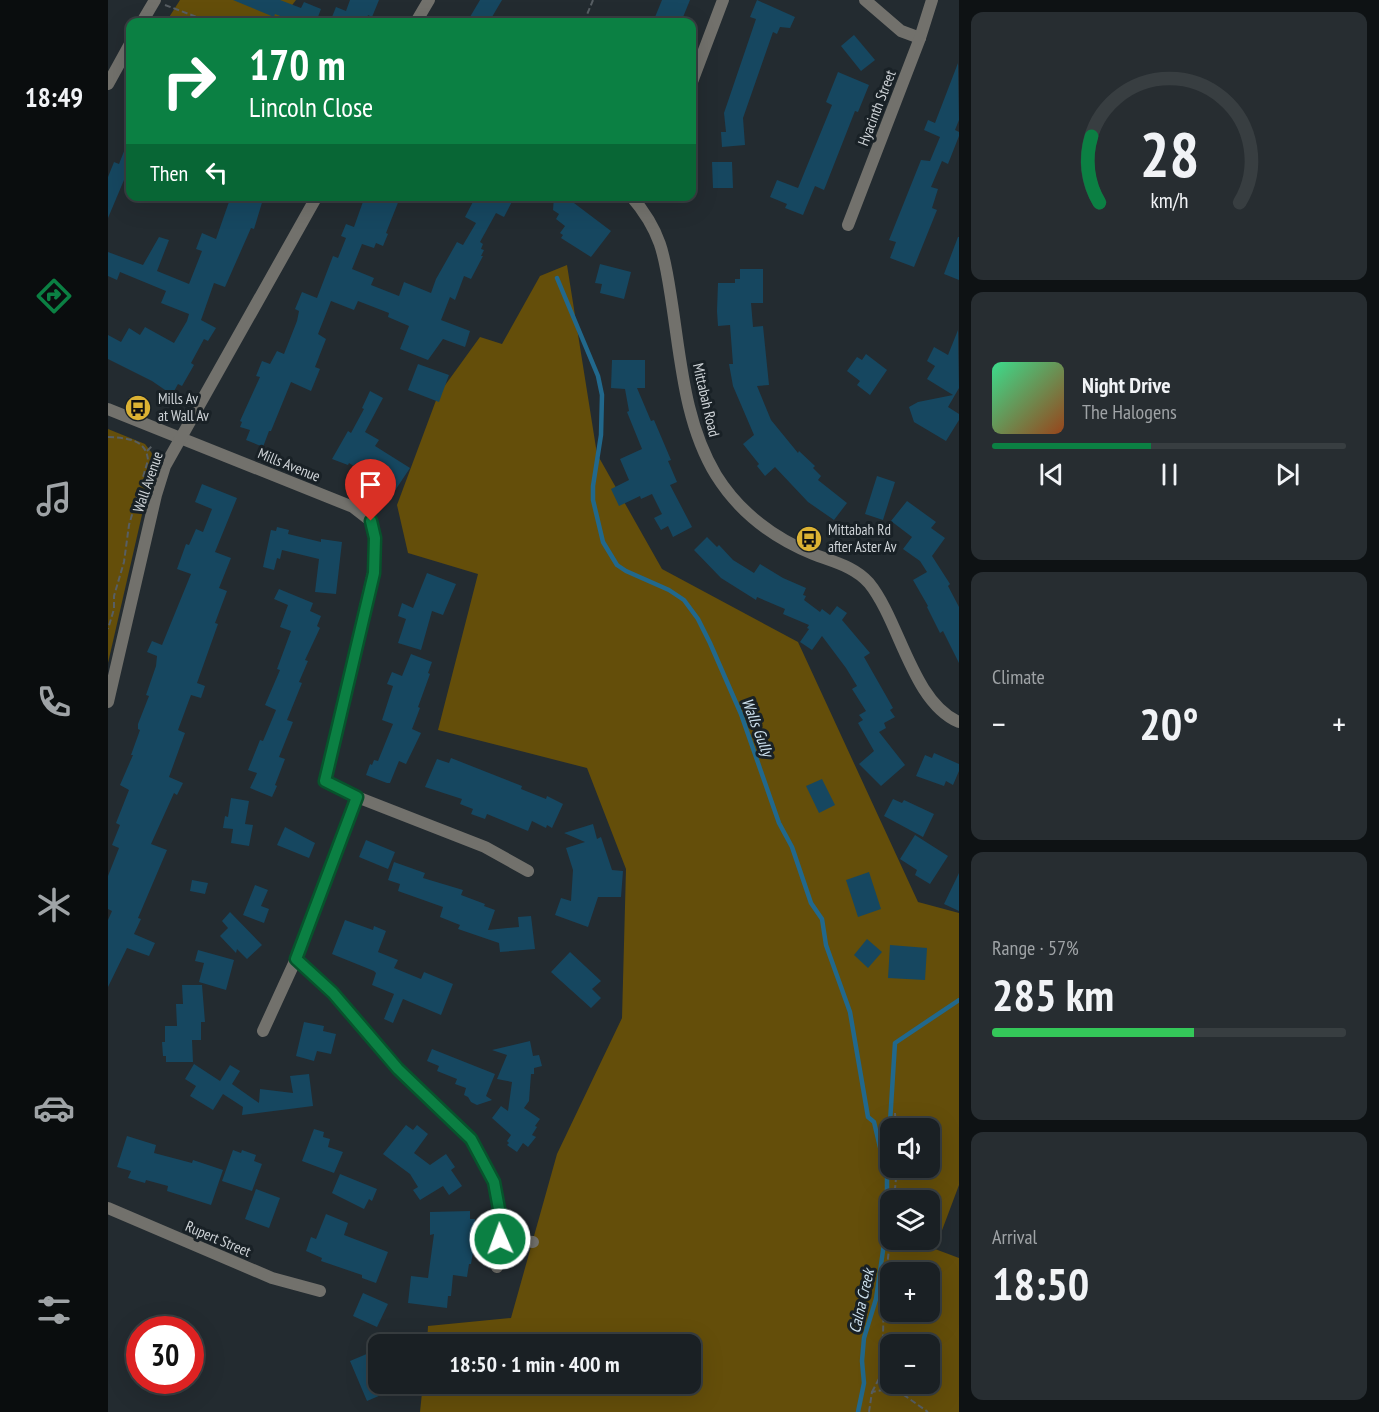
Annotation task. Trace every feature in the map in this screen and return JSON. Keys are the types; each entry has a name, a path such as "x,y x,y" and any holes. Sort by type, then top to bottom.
{"street":[{"path":"418,18 429,0"},
{"path":"696,71 723,0"},
{"path":"865,0 901,31 920,38"},
{"name":"Hyacinth Street","path":"848,225 920,38 932,0"},
{"path":"144,18 155,1"},
{"path":"108,84 126,51"},
{"name":"Wall Avenue","path":"108,702 156,495 165,466 314,201"},
{"name":"Mittabah Road","path":"635,201 652,225 660,242 667,267 690,411 696,434 717,477 748,514 772,533 814,554 851,568 869,584 930,698 948,717 959,722"},
{"name":"Mills Avenue","path":"108,409 353,507 371,521 375,538 374,573 325,781 357,797 485,847 528,871"},
{"path":"263,1031 296,959 357,797"},
{"path":"296,959 333,993 398,1069 471,1139 494,1182 502,1225 497,1268"},
{"name":"Rupert Street","path":"108,1209 272,1278 320,1291"},
{"path":"500,1239 533,1242"}],"path":[{"path":"586,18 593,0"},
{"path":"155,1 200,18"},
{"path":"108,437 124,437 142,445 147,450 147,470 129,525 124,562 114,596 114,609 108,629"},
{"path":"147,450 152,446"},
{"path":"896,1113 896,1118"},
{"path":"869,1412 872,1392 882,1373 884,1297 889,1250"},
{"path":"872,1392 894,1388 928,1412"}],"shaded area":[{"path":"180,0 296,0 282,18 169,18"},
{"path":"567,265 597,454 662,569 798,642 918,902 959,913 959,1185 940,1236 940,1190 880,1190 880,1250 938,1250 959,1258 959,1412 420,1412 422,1394 701,1394 701,1334 428,1334 428,1326 511,1318 557,1154 622,1018 626,869 587,768 438,730 478,574 408,553 397,505 438,395 480,337 502,344 540,276"},
{"path":"108,429 145,444 154,456 108,663"}],"building":[{"path":"233,0 280,0 301,8 304,2 321,9 318,18 286,18 275,14 274,17"},
{"path":"350,0 379,0 372,17 368,15 367,18 332,17 336,7 346,11"},
{"path":"480,0 502,0 491,18 469,18"},
{"path":"662,0 690,0 683,18 655,18"},
{"path":"757,0 795,17 790,28 780,27 777,34 773,32 743,118 745,145 722,147 721,132 726,132 724,113 756,19 750,17"},
{"path":"854,35 875,60 861,71 841,46"},
{"path":"958,63 959,120 955,130 959,132 959,136 948,164 942,161 931,187 938,189 932,208 937,210 914,267 890,258 896,242 889,240 921,160 930,161 940,137 924,130 928,120 935,123"},
{"path":"838,72 869,85 858,112 855,111 824,190 815,186 803,215 785,208 787,204 770,197 777,180 798,188 832,105 826,102"},
{"path":"126,146 126,181 124,180 108,218 108,177 114,162 119,164"},
{"path":"712,162 732,162 733,188 713,188"},
{"path":"229,201 262,201 254,229 251,228 225,287 214,283 201,320 216,328 208,341 204,339 191,363 194,365 182,386 178,384 173,393 168,392 152,381 108,359 108,335 121,342 129,328 140,335 145,327 174,343 189,314 161,303 166,291 120,272 117,280 108,276 108,252 143,265 159,237 169,240 157,271 189,284 202,251 196,249 202,233 216,239"},
{"path":"363,201 399,201 383,246 376,243 374,248 362,244 352,269 374,278 371,285 399,296 404,282 431,293 436,279 457,242 463,245 476,223 465,217 473,201 512,201 504,217 496,213 480,242 483,244 481,249 484,250 481,256 483,256 471,279 464,276 455,300 450,297 441,320 470,331 465,347 443,339 428,360 400,349 409,326 388,317 389,313 358,301 354,310 331,301 318,334 326,339 315,367 320,369 311,391 291,382 263,447 246,440 250,430 240,427 242,422 240,421 260,377 256,376 262,361 270,364 277,351 284,354 297,321 299,311 295,309 302,292 317,298 333,256 338,258 346,238 341,236 346,224 354,227"},
{"path":"554,201 571,201 611,231 591,257 561,238 563,235 560,233 565,226 556,219 559,214 553,210"},
{"path":"959,237 959,280 944,274"},
{"path":"600,264 631,272 624,299 600,293 602,284 595,283"},
{"path":"740,269 763,269 763,303 751,303 753,327 763,326 769,385 757,386 771,420 798,453 799,451 815,466 813,468 821,476 818,480 847,503 834,520 808,502 775,467 765,476 757,466 759,464 743,444 754,435 733,386 729,364 733,364 730,325 718,326 717,311 718,283 735,283 735,279 740,279"},
{"path":"958,330 959,388 948,407 959,414 959,420 946,441 914,422 909,407 918,402 953,395 927,379 935,366 927,361 934,347 948,355"},
{"path":"866,354 887,370 870,395 857,385 860,381 847,371 857,357 862,360"},
{"path":"612,360 645,360 645,388 637,388 671,460 668,461 677,482 670,485 692,527 673,537 668,526 661,530 654,518 662,514 652,494 641,499 640,496 619,506 611,489 629,480 620,459 642,449 627,412 629,411 625,389 611,388"},
{"path":"418,364 449,375 439,402 408,390"},
{"path":"370,391 383,398 365,432 379,440 375,446 410,468 394,492 349,463 348,465 332,459 348,431 351,433 364,409 362,408"},
{"path":"877,476 895,482 883,520 865,514"},
{"path":"202,484 237,498 215,552 231,558 219,588 227,591 197,683 205,686 201,698 191,695 178,730 185,733 169,777 183,783 177,795 174,793 151,844 167,850 138,918 141,919 134,934 155,943 149,956 127,948 108,987 108,920 112,911 108,909 108,876 119,848 112,845 120,825 116,823 129,790 120,785 133,755 131,755 140,730 138,724 149,696 146,695 156,666 157,656 147,652 152,641 162,645 191,574 177,569 186,544 189,545 196,529 203,532 212,509 195,502"},
{"path":"907,501 936,522 931,528 945,538 932,556 950,584 948,586 959,607 959,663 943,631 940,633 913,580 927,572 920,561 903,549 912,537 891,521"},
{"path":"277,527 289,530 288,534 321,542 321,539 342,542 336,594 315,592 319,559 282,550 274,570 263,567 271,530 276,531"},
{"path":"707,537 717,547 719,545 733,560 754,573 760,564 806,588 803,595 806,596 804,600 820,612 822,609 830,615 837,606 847,613 842,620 870,653 864,657 893,708 890,710 895,717 884,723 886,728 879,732 905,765 881,786 859,764 874,751 858,723 863,720 859,715 866,711 852,689 857,686 846,668 822,636 812,650 800,642 809,629 807,628 809,625 783,614 785,609 757,597 756,600 721,578 694,550"},
{"path":"427,573 456,584 443,615 432,611 421,650 398,643 406,619 398,616 402,603 413,608"},
{"path":"279,589 313,603 310,611 321,616 317,626 320,628 305,660 308,661 299,682 302,683 287,720 293,722 279,757 285,759 272,797 250,788 257,773 248,770 260,740 263,741 276,710 265,705 280,670 277,669 291,631 280,627 288,605 274,599"},
{"path":"411,654 432,662 412,729 421,733 406,764 399,761 390,783 387,783 366,775 370,764 372,765 374,760 378,761 393,724 382,720 393,686 387,684 392,672 402,676"},
{"path":"934,753 959,764 959,771 953,785 946,781 944,786 916,776 925,755 932,758"},
{"path":"451,758 522,786 521,789 546,799 547,796 563,804 552,828 547,825 546,828 532,821 528,831 487,814 485,819 471,814 473,809 460,804 462,799 425,787 437,759 449,763"},
{"path":"822,779 835,805 819,813 806,786"},
{"path":"231,798 249,801 245,824 253,825 249,846 231,843 233,829 223,828 225,816 228,817"},
{"path":"893,799 902,803 904,800 934,814 923,837 884,816"},
{"path":"593,824 597,839 601,837 612,870 623,871 621,897 598,897 588,927 555,915 561,898 571,901 573,870 566,848 585,842 564,833"},
{"path":"285,827 315,843 309,858 277,845"},
{"path":"915,835 948,856 930,884 915,875 917,870 900,859"},
{"path":"366,840 395,852 388,869 359,857"},
{"path":"394,862 425,873 423,878 463,890 461,895 495,910 488,930 519,927 518,917 531,916 535,949 500,952 499,943 458,929 460,925 440,917 443,907 398,891 400,884 388,880"},
{"path":"869,872 881,909 858,917 846,880"},
{"path":"959,873 959,911 944,904"},
{"path":"192,880 208,883 205,894 190,891"},
{"path":"255,885 268,890 261,906 269,909 264,923 243,915"},
{"path":"230,912 262,945 247,959 237,949 236,953 220,936 228,928 222,921"},
{"path":"345,920 373,930 374,926 386,931 378,952 398,960 394,968 421,979 424,972 453,984 441,1015 403,999 393,1023 384,1019 394,994 372,985 376,973 374,971 332,954"},
{"path":"867,939 882,952 868,968 854,955"},
{"path":"890,945 927,948 925,980 888,978"},
{"path":"198,950 234,960 226,990 199,982 204,963 195,961"},
{"path":"570,952 601,981 592,989 601,998 591,1008 551,972"},
{"path":"182,985 202,985 205,1022 201,1022 201,1040 192,1040 193,1062 166,1062 162,1042 165,1042 165,1026 177,1026 176,1004 183,1004"},
{"path":"304,1022 324,1026 323,1031 336,1034 331,1054 317,1051 314,1061 296,1056"},
{"path":"530,1041 533,1056 539,1055 542,1066 534,1068 534,1074 531,1074 529,1101 524,1108 540,1119 532,1135 536,1137 528,1147 523,1143 517,1152 507,1145 511,1135 492,1118 501,1106 508,1111 512,1082 497,1079 507,1055 492,1050"},
{"path":"432,1049 495,1074 486,1096 492,1100 477,1105 471,1102 464,1095 466,1088 455,1084 457,1079 437,1071 439,1066 427,1061"},
{"path":"194,1064 220,1081 230,1065 240,1071 232,1084 259,1103 260,1089 293,1093 290,1076 309,1074 313,1106 242,1115 243,1107 223,1094 213,1110 190,1096 196,1086 185,1079"},
{"path":"406,1125 413,1130 417,1125 428,1134 414,1153 430,1165 446,1154 455,1167 451,1170 462,1186 449,1195 443,1186 420,1200 413,1190 418,1187 410,1174 383,1154"},
{"path":"314,1129 324,1132 323,1137 330,1139 328,1147 343,1152 334,1173 302,1161"},
{"path":"127,1136 156,1145 154,1153 192,1163 193,1160 223,1170 211,1205 167,1191 168,1186 128,1178 131,1171 117,1167"},
{"path":"233,1150 241,1153 242,1150 256,1155 254,1161 262,1164 252,1191 222,1181"},
{"path":"340,1174 377,1189 372,1201 369,1199 364,1209 332,1193"},
{"path":"256,1189 280,1198 269,1228 245,1219"},
{"path":"470,1211 470,1219 475,1219 476,1234 471,1264 469,1264 467,1277 453,1275 447,1308 408,1303 411,1276 428,1278 434,1234 430,1235 430,1212"},
{"path":"326,1214 348,1223 344,1235 388,1252 376,1283 362,1278 362,1275 321,1261 322,1258 306,1251 311,1237 316,1239"},
{"path":"363,1293 388,1304 377,1327 353,1316"},
{"path":"368,1353 368,1394 383,1394 367,1401 350,1361"}],"waterway":[{"name":"Walls Gully","path":"557,278 598,376 602,395 601,435 593,500 603,542 617,565 669,590 684,600 698,619 710,643 741,714 779,823 792,847 811,903 822,919 826,945 850,1012 868,1117 874,1122 887,1177 887,1190"},
{"path":"890,1118 895,1043 959,1000"},
{"name":"Calna Creek","path":"858,1412 864,1383 862,1361 864,1338 876,1299 883,1250"}],"place":[{"name":"Mills Av at Wall Av","path":"138,408"},
{"name":"Mittabah Rd after Aster Av","path":"809,539"}],"route":[{"path":"371,521 375,538 374,573 325,781 357,797 296,959 333,993 398,1069 471,1139 494,1182 502,1225 500,1239"}]}
